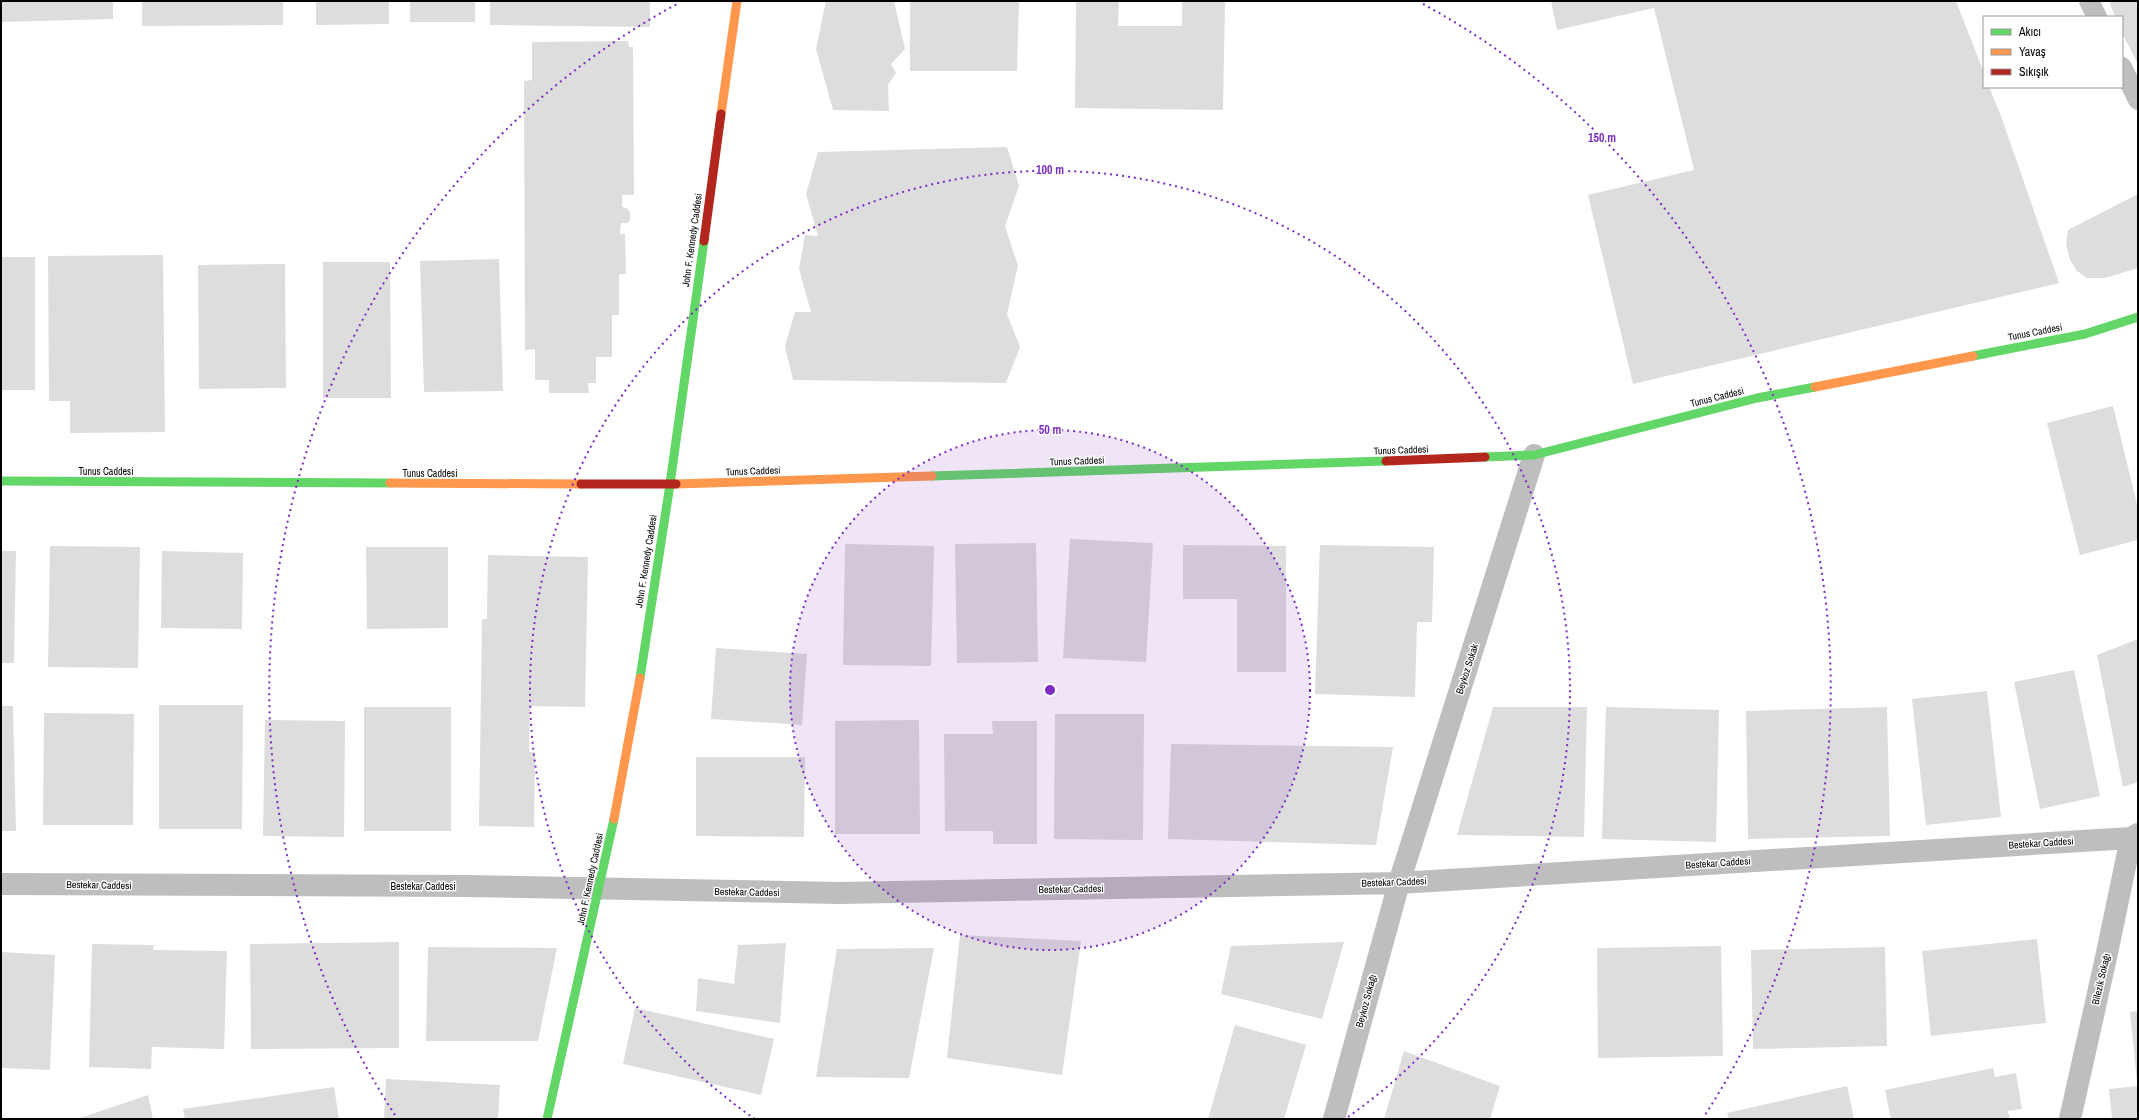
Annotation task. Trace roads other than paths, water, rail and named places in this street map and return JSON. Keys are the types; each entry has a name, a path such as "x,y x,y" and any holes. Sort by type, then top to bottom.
{"street":[{"name":"John F. Kennedy Caddesi","path":"547,1119 600,890 621,783 661,545 737,1"},
{"name":"Tunus Caddesi","path":"1,482 669,484 1168,469 1534,455 1758,398 2085,334 2138,317"},
{"name":"Beykoz Sokak","path":"1399,883 1534,455"},
{"name":"Bestekar Caddesi","path":"1,884 467,886 600,890 839,893 1399,883 2134,836"},
{"name":"Bilezik Sokağı","path":"2070,1119 2134,836"},
{"name":"Beykoz Sokağı","path":"1334,1119 1399,883"}],"lane":[{"path":"2089,1 2096,16"},
{"path":"2123,70 2138,100"}]}
